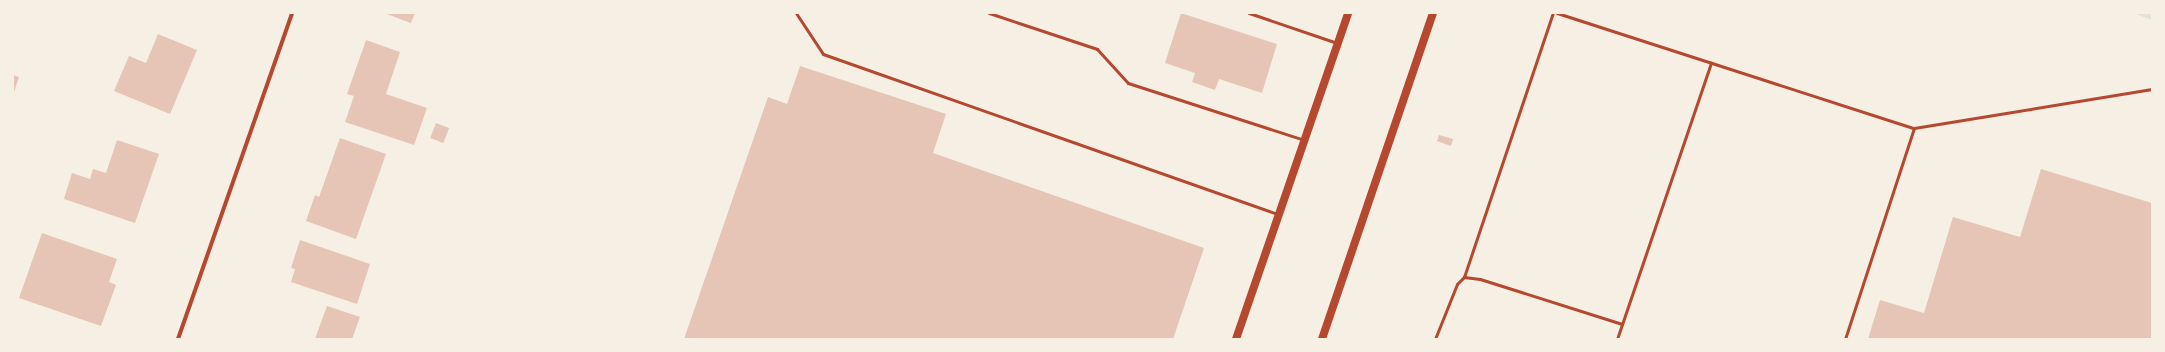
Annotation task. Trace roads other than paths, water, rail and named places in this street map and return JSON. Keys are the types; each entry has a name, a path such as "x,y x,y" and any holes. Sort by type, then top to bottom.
{"main road":[{"path":"1236,339 1348,13"},
{"path":"1322,339 1433,13"}],"street":[{"path":"178,339 292,13"}],"lane":[{"path":"796,13 823,54 1278,215"},
{"path":"990,13 1097,49 1128,83 1304,140"},
{"path":"1249,13 1337,43"},
{"path":"1435,339 1457,284 1464,278 1553,13"},
{"path":"1557,13 1914,128 2152,89"},
{"path":"1617,339 1711,63"},
{"path":"1845,339 1914,128"},
{"path":"1464,278 1480,279 1622,324"}]}
